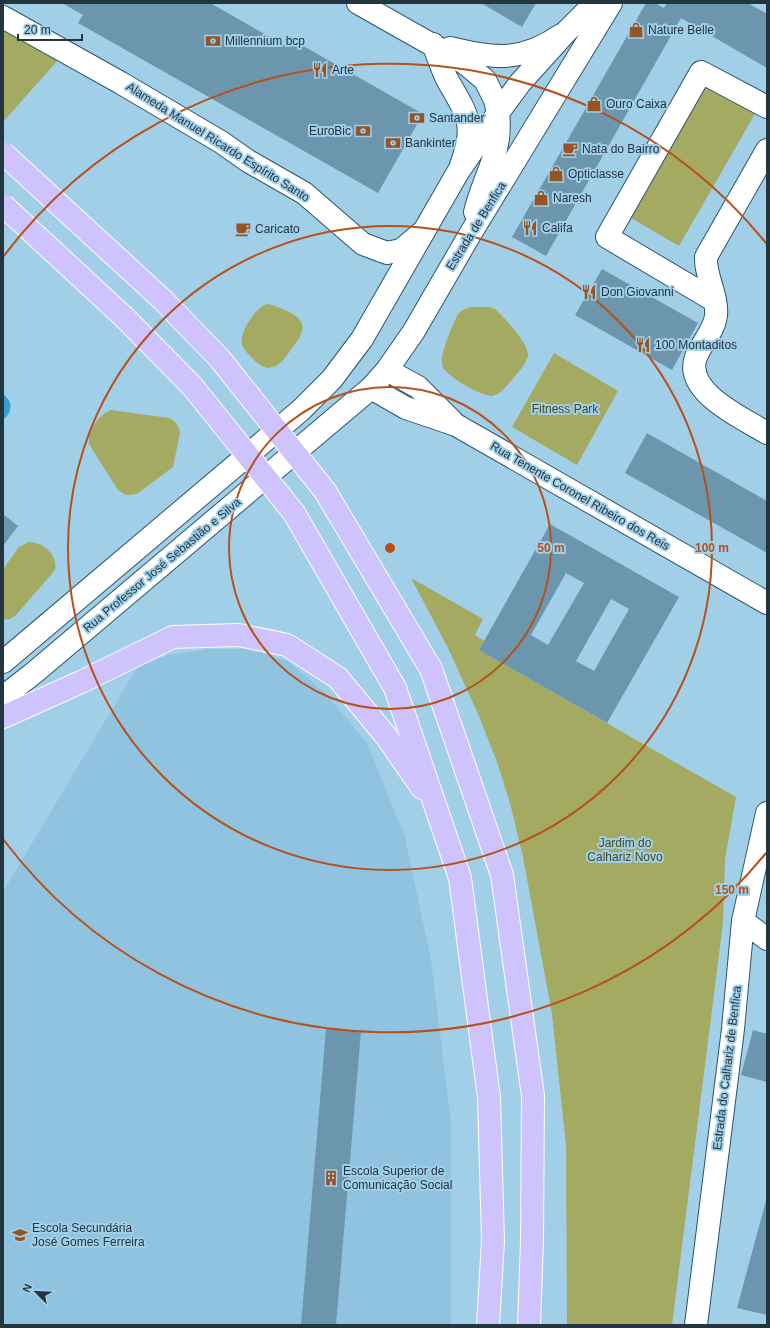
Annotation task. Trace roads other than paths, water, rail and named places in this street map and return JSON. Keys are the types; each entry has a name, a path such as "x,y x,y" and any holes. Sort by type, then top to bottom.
{"highway":[{"path":"3,153 164,301 220,359 325,491 431,669 503,883 533,1096 532,1241 529,1325"},
{"path":"3,205 126,318 192,386 294,512 395,688 439,812 460,878 489,1098 493,1241 488,1325"},
{"path":"3,717 81,682 173,637 239,635 288,645 338,678 386,736 439,812"}],"street":[{"path":"358,3 466,64 484,80 495,100 500,129 498,143 495,156 479,196 469,236"},
{"path":"3,662 301,410 332,379 362,339 458,172 498,113 520,83 566,32 595,3"},
{"name":"Estrada de Benfica","path":"320,432 371,388 387,370 414,331 469,236 611,3"},
{"name":"Alameda Manuel Ricardo Espírito Santo","path":"3,17 221,142 248,161 304,193 363,244 374,250 387,253 401,250 425,231"},
{"path":"433,44 471,53 504,56 521,55 545,46 566,32"},
{"path":"433,44 448,81 468,117 470,133 466,152 458,172"},
{"path":"715,301 607,237 701,72 767,107"},
{"path":"767,150 706,257 705,265 715,301 716,319 696,357 694,366 696,379 699,385 713,399 767,433"},
{"name":"Rua Tenente Coronel Ribeiro dos Reis","path":"387,370 418,387 456,425"},
{"name":"Rua Tenente Coronel Ribeiro dos Reis","path":"371,388 406,408 456,425 767,603"},
{"name":"Rua Professor José Sebastião e Silva","path":"3,697 35,672 320,432"},
{"name":"Estrada do Calhariz de Benfica","path":"696,1325 732,1037 743,921 767,813"},
{"path":"743,921 767,939"}],"water":[{"path":"3,394 9,400 10,410 9,414 3,420"}],"place":[{"name":"Nature Belle","path":"636,30"},
{"name":"Millennium bcp","path":"213,41"},
{"name":"Arte","path":"320,70"},
{"name":"Ouro Caixa","path":"594,104"},
{"name":"Santander","path":"417,118"},
{"name":"EuroBic","path":"363,131"},
{"name":"Bankinter","path":"393,143"},
{"name":"Nata do Bairro","path":"570,149"},
{"name":"Opticlasse","path":"556,174"},
{"name":"Naresh","path":"541,198"},
{"name":"Califa","path":"530,228"},
{"name":"Caricato","path":"243,229"},
{"name":"Don Giovanni","path":"589,292"},
{"name":"100 Montaditos","path":"643,345"},
{"name":"Escola Superior de Comunicação Social","path":"331,1178"},
{"name":"Escola Secundária José Gomes Ferreira","path":"20,1235"}],"park label":[{"name":"Fitness Park","path":"565,409"},
{"name":"Jardim do Calhariz Novo","path":"625,850"}]}
